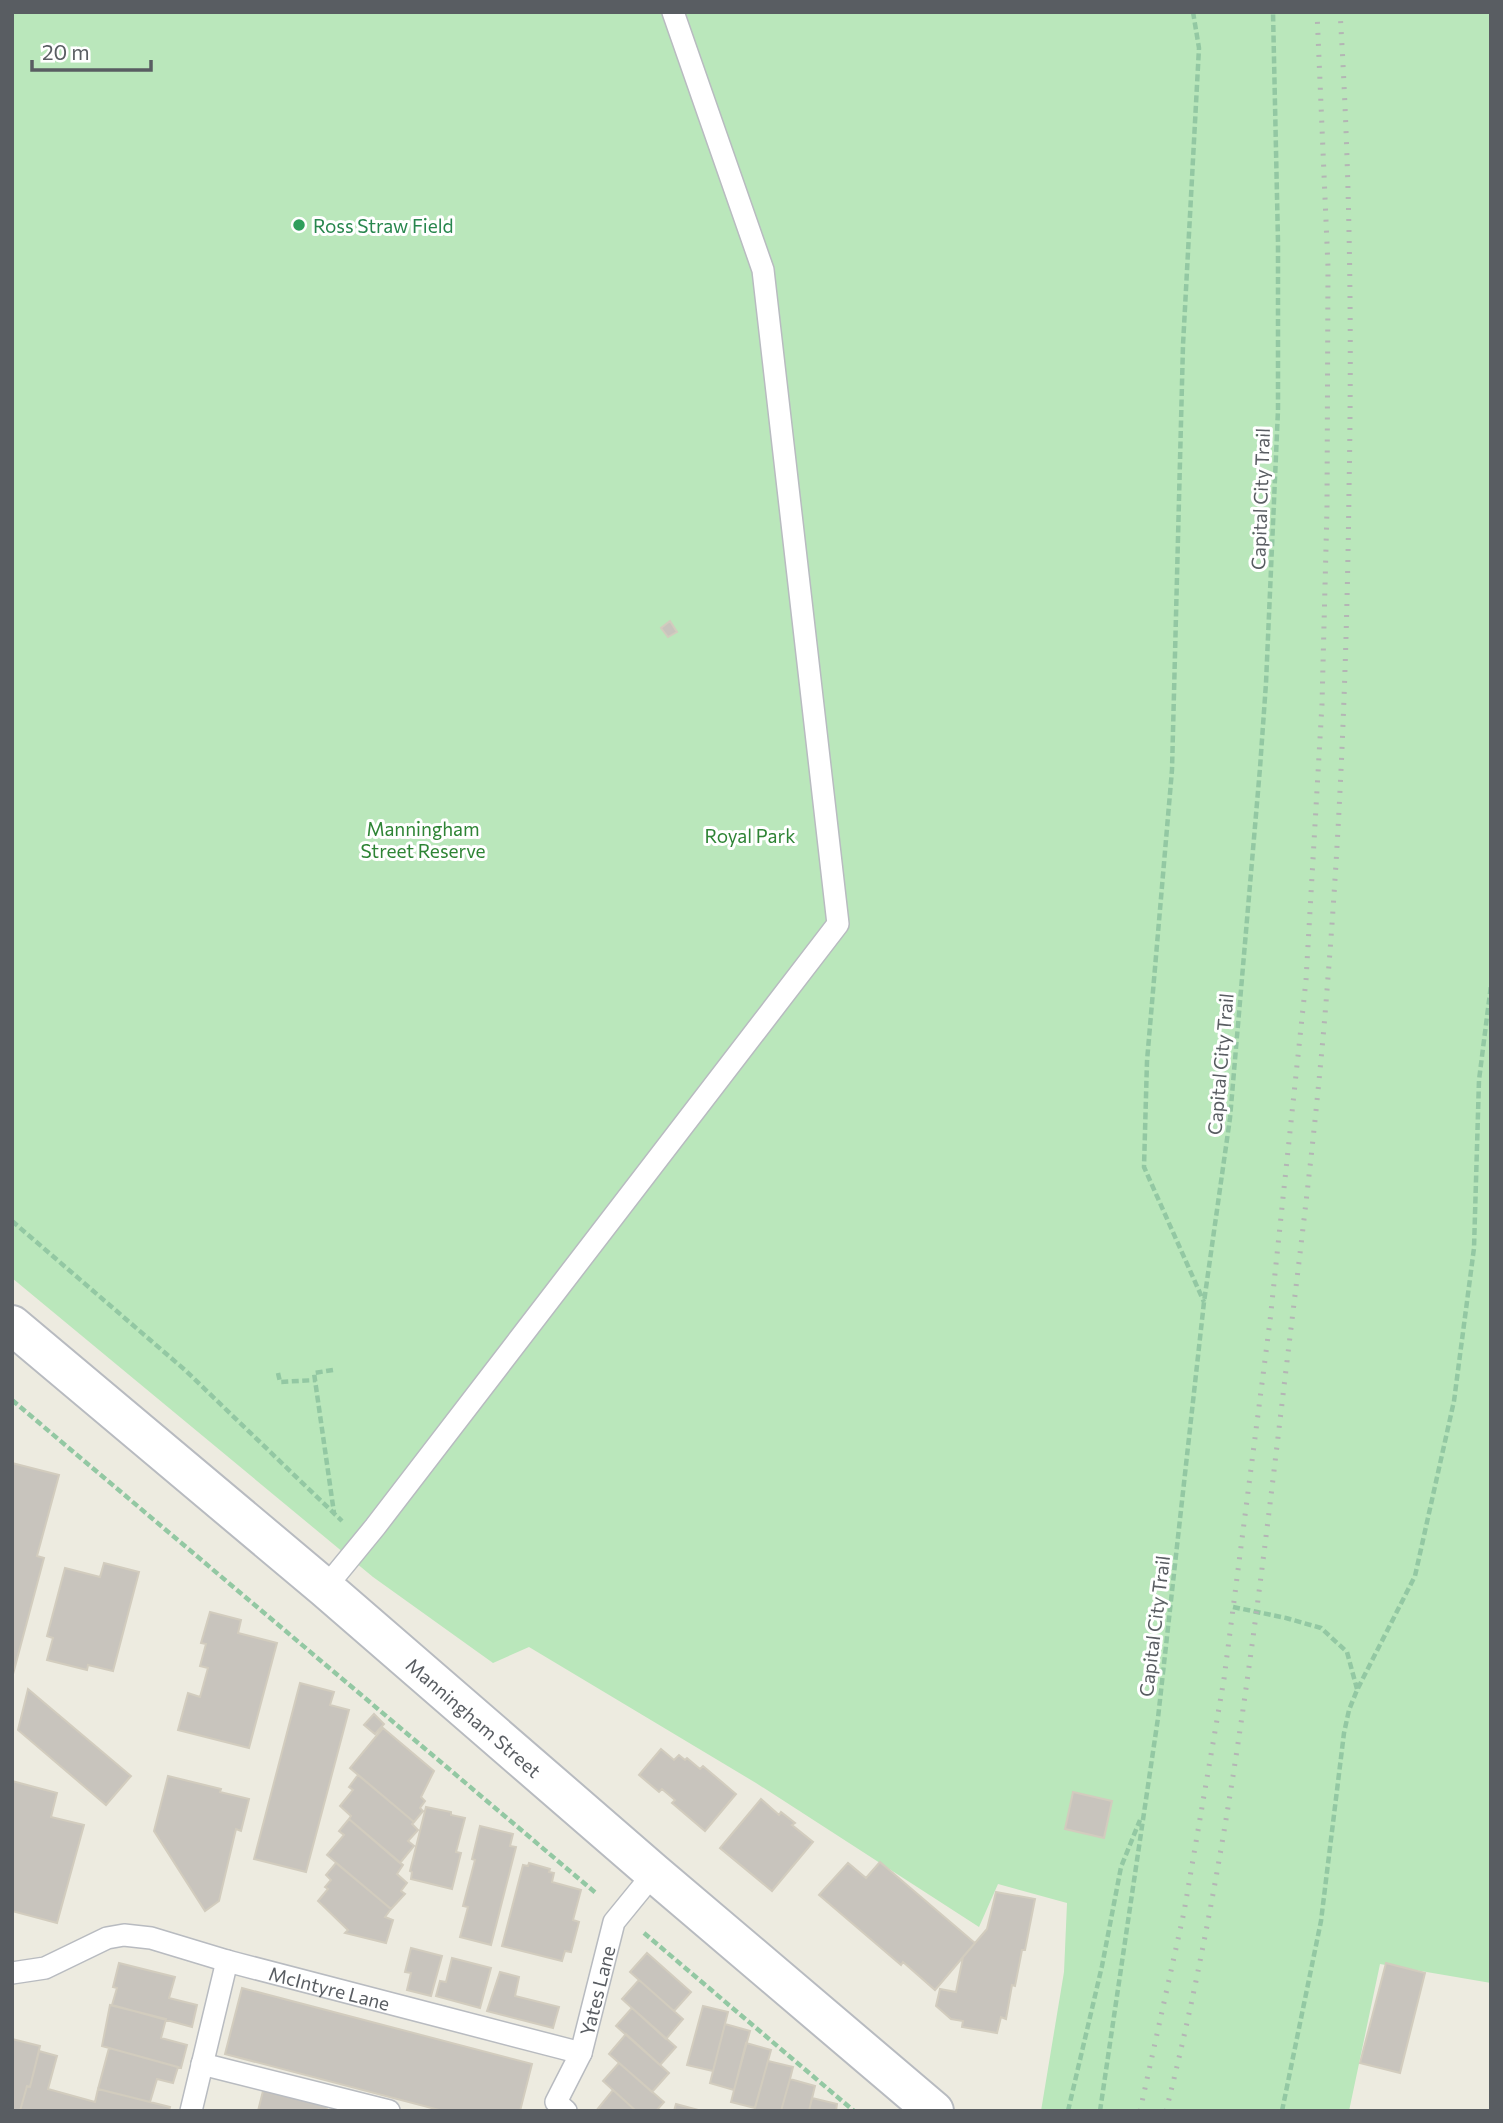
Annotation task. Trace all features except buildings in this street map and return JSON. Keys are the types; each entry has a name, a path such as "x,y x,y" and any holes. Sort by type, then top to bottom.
{"street":[{"name":"Manningham Street","path":"12,1325 325,1588 934,2111"}],"lane":[{"path":"325,1588 838,924 763,270 673,12"},
{"name":"Yates Lane","path":"558,2108 581,2053 614,1922 654,1873"},
{"name":"McIntyre Lane","path":"12,1973 45,1968 107,1938 151,1938 227,1961 581,2053"},
{"path":"191,2111 227,1961"},
{"path":"202,2064 389,2111"}],"path":[{"path":"1193,12 1199,48 1183,345 1172,770 1147,1060 1144,1167 1203,1302"},
{"name":"Capital City Trail","path":"1100,2111 1158,1717 1203,1302 1230,1118 1266,696 1279,368 1273,12"},
{"path":"1282,2111 1321,1921 1349,1710 1415,1576 1454,1401 1474,1248 1479,1080 1491,985"},
{"path":"12,1221 185,1370 363,1542"},
{"path":"333,1370 314,1373 334,1514"},
{"path":"278,1373 280,1382 316,1380"},
{"path":"12,1400 854,2111"},
{"path":"1233,1607 1321,1628 1347,1652 1357,1690"},
{"path":"1068,2111 1081,2063 1121,1867 1142,1812"}],"green space":[{"name":"Royal Park","path":"12,12 1491,12 1491,1983 1380,1964 1349,2111 1041,2111 1064,1972 1067,1903 998,1884 979,1927 756,1783 529,1647 493,1663 373,1577 12,1278"}],"railway":[{"path":"1140,2111 1184,1912 1224,1679 1270,1321 1306,980 1322,704 1327,508 1328,267 1317,12"},
{"path":"1166,2111 1206,1930 1238,1747 1309,1178 1324,1027 1340,794 1348,551 1349,251 1340,12"}],"place":[{"name":"Ross Straw Field","path":"299,225"}],"park label":[{"name":"Manningham Street Reserve","path":"423,839"}]}
